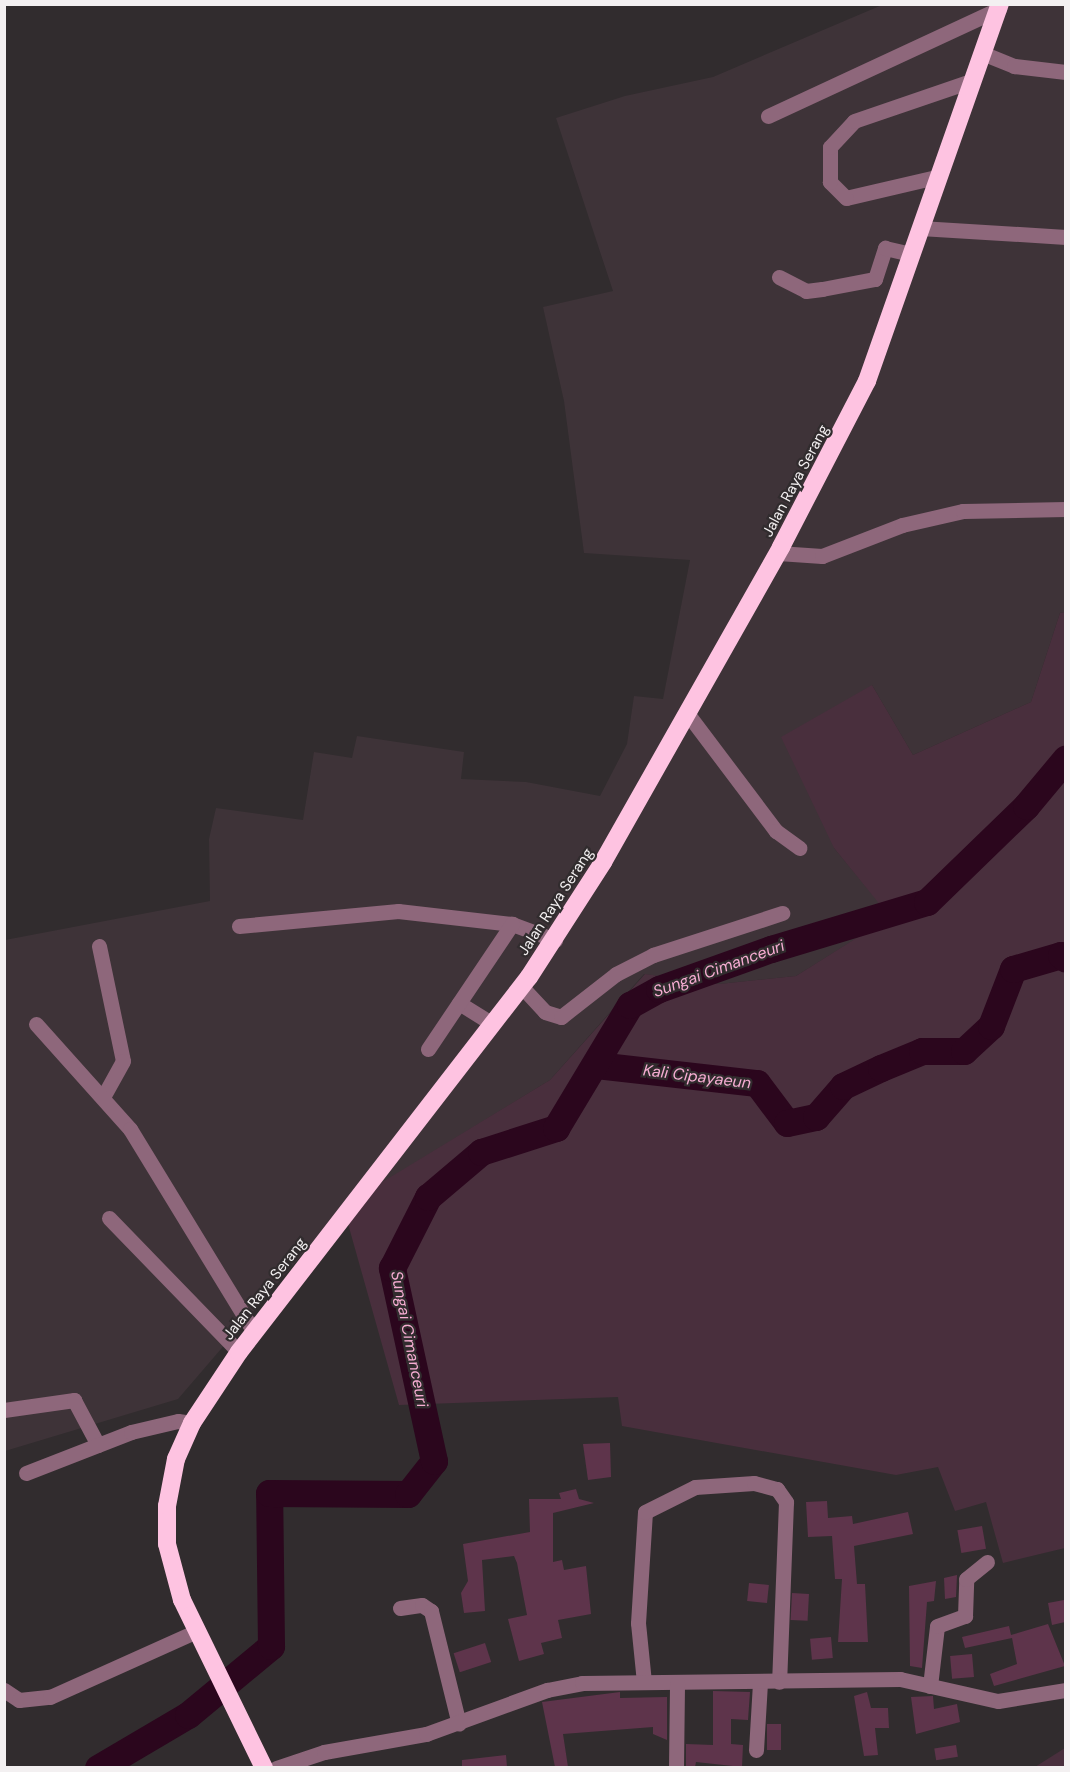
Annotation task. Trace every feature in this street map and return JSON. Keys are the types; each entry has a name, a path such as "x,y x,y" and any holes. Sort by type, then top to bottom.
{"highway":[{"name":"Jalan Raya Serang","path":"264,1767 182,1600 167,1544 167,1506 176,1459 192,1423 239,1352 555,940 778,553 867,381 936,177 999,7"}],"street":[{"path":"768,116 999,7"},
{"path":"982,53 1014,66 1065,72"},
{"path":"936,177 846,198 830,182 830,147 854,121 971,81"},
{"path":"920,228 1065,237"},
{"path":"875,279 883,250 911,254"},
{"path":"779,277 806,291 875,279 900,287"},
{"path":"778,553 822,556 902,525 963,510 1065,509"},
{"path":"687,713 776,831 799,848"},
{"path":"239,926 399,911 512,924 555,940"},
{"path":"521,986 545,1012 561,1017 616,974 653,955 782,913"},
{"path":"428,1049 512,924"},
{"path":"99,946 123,1061 104,1095"},
{"path":"459,1003 492,1024"},
{"path":"36,1024 104,1095 254,1332"},
{"path":"109,1218 239,1352"},
{"path":"4,1410 74,1400 98,1445"},
{"path":"26,1473 98,1445 178,1421 192,1423"},
{"path":"644,1682 638,1623 645,1512 695,1486 754,1482 777,1489 786,1502 779,1682"},
{"path":"930,1686 937,1626 965,1616 966,1580 987,1562"},
{"path":"400,1608 422,1605 431,1611 459,1724"},
{"path":"4,1690 19,1700 50,1697 200,1637"},
{"path":"276,1767 459,1724 547,1690 644,1682 760,1683 900,1679 998,1701 1065,1690"},
{"path":"676,1767 677,1683"},
{"path":"756,1750 760,1683"}],"shaded area":[{"path":"882,5 1065,5 1065,612 1060,613 1031,702 913,755 872,685 834,848 891,917 796,976 719,984 644,974 550,1080 343,1207 178,1399 5,1451 5,940 210,901 209,839 216,808 303,820 314,752 352,758 357,736 464,752 461,779 526,782 600,796 627,744 634,696 663,699 690,560 584,553 564,401 543,307 613,291 556,118 625,96 713,77"},
{"path":"1065,612 1065,1548 1003,1563 986,1502 955,1511 938,1467 896,1475 622,1426 618,1397 399,1405 343,1206 550,1080 645,974 719,984 796,976 890,917 834,848 781,737 872,685 913,755 1031,702 1060,613"},
{"path":"1065,1748 1065,1767 1035,1767"}],"building":[{"path":"610,1443 611,1477 588,1480 583,1444"},
{"path":"576,1489 579,1499 594,1503 553,1513 553,1562 562,1560 564,1570 586,1566 591,1614 558,1620 562,1638 541,1643 544,1654 519,1661 508,1619 527,1615 514,1556 482,1560 485,1611 464,1613 461,1593 468,1581 463,1544 530,1532 529,1499 561,1499 559,1493"},
{"path":"827,1501 828,1518 852,1516 853,1524 908,1512 913,1534 854,1546 857,1584 865,1584 868,1642 838,1642 842,1579 835,1579 832,1536 808,1537 806,1502"},
{"path":"982,1526 986,1549 961,1553 957,1530"},
{"path":"957,1575 956,1597 945,1599 944,1578"},
{"path":"936,1581 934,1601 927,1602 922,1668 910,1666 909,1586"},
{"path":"749,1583 769,1585 767,1603 747,1601"},
{"path":"792,1593 809,1594 808,1621 791,1620"},
{"path":"1064,1600 1065,1622 1052,1625 1048,1603"},
{"path":"1048,1624 1065,1666 994,1686 990,1674 1017,1664 1012,1638 965,1648 962,1637 1009,1626 1011,1635"},
{"path":"831,1637 833,1658 812,1660 810,1639"},
{"path":"485,1643 491,1662 460,1672 454,1653"},
{"path":"972,1654 974,1677 952,1679 950,1656"},
{"path":"713,1691 750,1692 748,1720 731,1719 731,1744 743,1745 742,1767 696,1762 695,1767 686,1767 686,1744 713,1745"},
{"path":"620,1692 620,1698 667,1697 667,1740 653,1734 653,1727 563,1734 568,1767 555,1767 542,1702"},
{"path":"867,1692 871,1708 888,1708 889,1728 875,1728 878,1755 864,1756 854,1696"},
{"path":"933,1696 934,1709 957,1704 960,1722 916,1734 911,1697"},
{"path":"767,1724 781,1724 781,1750 767,1750"},
{"path":"956,1745 958,1757 936,1760 934,1748"},
{"path":"506,1755 507,1767 462,1767 462,1760"}],"waterway":[{"name":"Sungai Cimanceuri","path":"98,1768 188,1715 271,1646 269,1493 408,1494 434,1461 392,1268 428,1197 481,1152 556,1128 630,1005 659,989 771,949 927,902 1026,806 1066,758"},
{"name":"Kali Cipayaeun","path":"596,1065 757,1083 787,1123 816,1117 843,1086 881,1068 922,1051 964,1051 991,1026 1013,969 1061,955 1066,959"}]}
